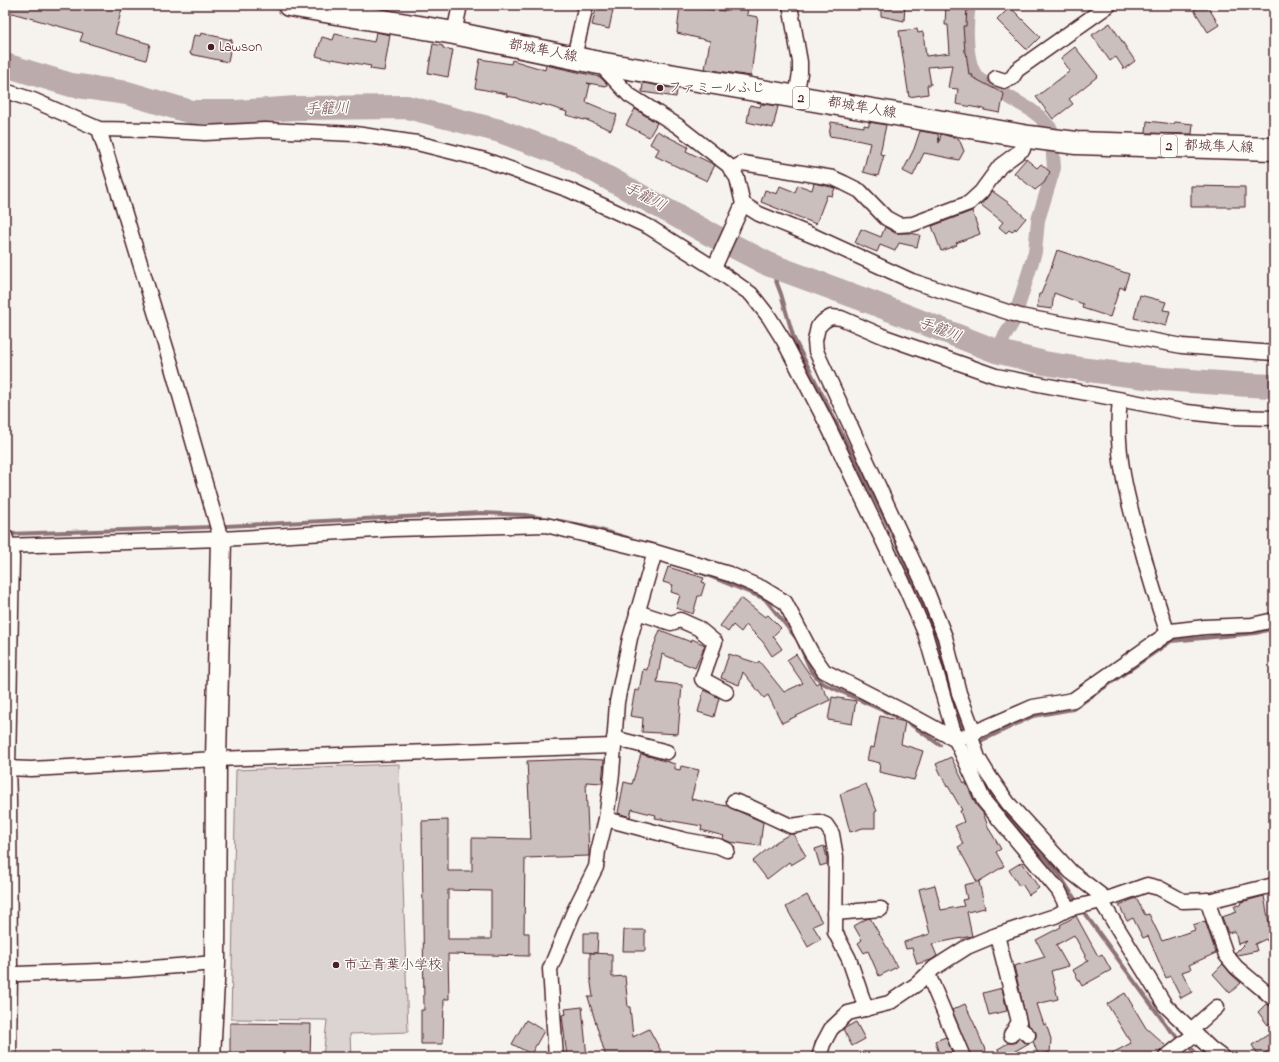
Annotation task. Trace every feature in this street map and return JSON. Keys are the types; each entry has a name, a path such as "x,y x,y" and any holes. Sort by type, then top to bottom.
{"main road":[{"name":"都城隼人線","path":"289,5 454,33 599,63 1027,137 1076,143 1274,149"}],"street":[{"path":"454,33 460,5"},
{"path":"574,57 586,5"},
{"path":"790,5 800,62 796,97"},
{"path":"996,78 1004,81 1012,78 1017,70 1107,5"},
{"path":"599,63 632,98 678,126 728,165 737,178 743,204 714,268"},
{"path":"5,91 33,100 99,129 205,133 266,130 355,134 417,143 485,160 569,190 649,227 714,268 750,294 769,317 784,341 828,426 907,591 925,633 956,740 984,801 1059,891 1069,908"},
{"path":"99,129 171,364 221,539 216,758 215,963 210,1057"},
{"path":"732,170 743,163 833,178 860,191 886,218 899,225 906,225 918,223 969,203 974,199 1000,166 1023,148 1027,137"},
{"path":"743,204 759,214 912,281 1020,316 1182,346 1274,353"},
{"path":"1222,1057 1193,1034 1165,1005 1100,901 1071,872 1008,803 978,758 959,693 945,637 926,589 819,358 815,341 818,327 824,321 831,317 841,318 885,337 996,376 1186,412 1231,417 1274,418"},
{"path":"1124,401 1132,475 1172,632"},
{"path":"9,1057 7,973 9,798 6,768 8,614 12,557 6,542 221,539 393,529 546,525 655,552 729,574 767,591 785,602 824,671 956,740 1032,707 1073,700 1172,632 1205,627 1252,625 1274,620"},
{"path":"556,1057 550,969 574,911 596,868 598,851 606,819 612,774 617,702 630,638 655,552"},
{"path":"638,612 671,623 680,620 698,628 715,642 702,678 726,692"},
{"path":"6,768 31,769 216,758 614,742 667,752"},
{"path":"734,801 750,806 791,826 819,822 826,825 832,834 836,858 835,932 849,959 866,1009"},
{"path":"606,819 685,840 718,846 727,850"},
{"path":"819,1057 823,1044 831,1029 848,1013 889,1003 917,984 934,968 967,947 997,935 1055,916 1069,908 1100,901 1147,886 1159,888 1183,901 1207,900 1274,885"},
{"path":"1207,900 1226,955 1236,967 1274,999"},
{"path":"835,913 881,909"},
{"path":"997,935 1019,1022 1018,1032"},
{"path":"7,973 17,974 127,970 215,963"},
{"path":"928,974 963,1057"},
{"path":"1166,1057 1193,1034 1217,1007"}],"shaded area":[{"path":"399,764 408,1032 350,1034 351,1057 323,1057 327,1020 231,1019 236,770"}],"building":[{"path":"5,5 108,5 122,9 115,34 150,44 146,60 80,41 83,33 5,11"},
{"path":"597,5 614,5 609,29 592,25"},
{"path":"680,5 698,5 697,8 724,11 725,5 748,5 747,15 758,17 751,76 705,69 710,41 677,33"},
{"path":"881,5 905,5 904,21 881,16"},
{"path":"946,5 967,5 966,26 963,26 969,75 973,75 972,77 1004,94 1000,113 956,104 958,89 948,88 952,65 928,67 931,85 927,85 928,94 909,97 899,31 917,29 918,33 923,32 926,56 950,53 948,25 945,25"},
{"path":"1202,5 1207,5 1219,25 1208,32 1194,10"},
{"path":"1010,7 1040,37 1027,50 997,20"},
{"path":"1110,23 1135,61 1124,69 1116,57 1110,61 1092,35"},
{"path":"376,32 390,35 384,71 370,69 371,66 331,60 316,56 322,37 333,40 335,34 374,42"},
{"name":"Lawson","path":"201,33 232,40 228,62 190,54 194,35 200,36"},
{"path":"433,44 453,50 448,77 428,73"},
{"path":"1075,47 1098,76 1069,99 1073,104 1053,119 1036,97 1070,71 1061,58"},
{"path":"480,59 511,64 512,60 545,70 546,65 600,77 607,84 606,86 587,83 590,84 586,102 617,115 611,130 584,119 566,115 567,112 542,104 541,106 518,98 506,96 507,94 475,88"},
{"name":"ファミールふじ","path":"643,83 677,89 676,97 642,92"},
{"path":"761,104 778,106 773,128 747,122 750,105 760,107"},
{"path":"635,109 657,123 649,137 626,125"},
{"path":"1147,121 1174,124 1175,122 1193,124 1192,134 1146,133"},
{"path":"831,122 864,127 864,125 869,126 869,122 886,125 880,154 884,155 878,176 863,172 870,143 843,137 829,136"},
{"path":"657,131 688,147 686,151 715,165 707,181 655,156 659,149 650,144"},
{"path":"920,131 938,134 939,143 941,134 959,139 964,151 959,160 924,153 913,176 903,171 914,149"},
{"path":"1026,159 1037,168 1041,164 1050,172 1044,183 1035,190 1014,173"},
{"path":"814,183 835,188 832,196 827,195 816,224 761,202 765,190 777,194 780,186 795,192 798,185 812,190"},
{"path":"1191,186 1245,187 1245,207 1191,207"},
{"path":"992,191 1026,218 1016,230 1015,228 1012,232 1009,230 1006,233 999,227 1003,222 981,205"},
{"path":"972,211 980,234 956,243 957,245 941,251 932,226"},
{"path":"885,227 895,233 920,235 917,247 899,243 895,251 880,245 877,252 855,243 861,229 881,237"},
{"path":"1057,250 1129,274 1124,289 1120,287 1110,317 1082,308 1083,304 1054,293 1052,309 1037,307 1039,294 1041,294"},
{"path":"1140,295 1166,302 1163,310 1170,311 1166,326 1134,318"},
{"path":"668,567 704,578 702,582 705,583 701,596 698,596 693,614 676,608 680,595 671,592 673,585 663,582"},
{"path":"741,598 765,617 768,615 781,628 773,636 782,649 772,656 763,642 746,625 741,632 733,625 728,632 720,626"},
{"path":"660,630 691,642 692,639 705,645 695,668 662,654 657,682 682,685 678,734 642,732 643,718 630,716 635,690 639,691 643,669 647,670 649,659"},
{"path":"729,654 757,663 759,661 784,692 803,683 787,660 796,654 816,684 819,682 830,700 782,723 768,695 764,698 743,672 739,685 721,678"},
{"path":"704,690 719,698 714,717 698,712"},
{"path":"832,697 856,701 852,724 828,720"},
{"path":"880,716 905,722 901,744 923,751 914,780 879,772 880,763 867,760 870,747 874,748"},
{"path":"641,754 675,764 675,769 680,770 681,766 699,770 691,799 727,806 763,822 760,846 730,842 723,839 724,836 701,830 702,826 655,818 656,815 632,809 630,817 618,813 624,782 632,784"},
{"path":"951,757 964,783 965,782 968,787 976,805 983,813 989,829 1001,849 996,852 1004,866 978,882 985,908 967,912 972,936 932,944 937,956 931,960 917,964 912,948 906,949 904,942 930,934 919,889 935,885 941,910 964,906 962,900 967,899 964,885 977,882 958,847 963,844 955,826 964,822 960,811 962,810 948,786 947,787 936,764"},
{"path":"580,759 604,760 602,783 586,782 589,856 525,858 524,933 529,933 529,956 448,954 449,999 444,999 443,1044 421,1044 421,1010 424,1010 422,821 448,820 448,871 472,871 472,838 531,839 527,761","holes":["448,890 491,891 491,939 448,939"]},
{"path":"866,784 877,811 875,812 875,828 863,828 850,832 840,794"},
{"path":"790,834 793,834 806,856 791,865 789,862 767,879 753,861 776,842"},
{"path":"824,846 827,864 820,866 815,849"},
{"path":"1022,862 1039,888 1029,895 1022,884 1019,886 1009,870"},
{"path":"807,895 822,922 813,926 821,939 808,947 786,907"},
{"path":"1264,896 1269,923 1274,921 1274,935 1272,936 1274,951 1266,939 1255,944 1257,951 1237,955 1235,953 1247,941 1238,944 1235,931 1228,933 1222,917 1237,912 1234,906 1240,905 1241,902"},
{"path":"1136,898 1145,915 1149,914 1162,941 1195,930 1193,925 1205,921 1216,953 1189,965 1191,969 1182,972 1192,992 1181,998 1170,976 1166,978 1148,936 1143,938 1133,918 1127,921 1119,905"},
{"path":"1076,916 1098,956 1102,954 1111,970 1082,986 1073,970 1088,961 1074,935 1056,945 1068,966 1051,971 1058,999 1037,1004 1044,1025 1046,1024 1051,1039 1050,1052 1038,1055 1033,1041 1036,1037 1036,1032 1027,1023 1014,966 1045,957 1036,940 1061,927 1060,925"},
{"path":"870,918 897,967 879,976 868,951 864,953 858,943 862,940 854,926"},
{"path":"624,930 645,930 645,951 623,951"},
{"path":"584,933 598,933 597,953 584,952"},
{"path":"590,953 612,954 612,977 625,976 633,1037 649,1029 661,1051 640,1057 606,1057 588,997 593,997 590,976"},
{"path":"1223,964 1241,983 1230,993 1213,974"},
{"path":"1002,988 1007,1011 989,1015 983,993"},
{"path":"1125,993 1146,1028 1166,1046 1160,1051 1158,1057 1105,1057 1131,1043 1107,1004"},
{"path":"965,1004 988,1057 971,1057 952,1010"},
{"path":"1266,1004 1274,1007 1274,1019 1268,1025 1258,1012"},
{"path":"582,1007 587,1057 567,1057 562,1015 566,1014 565,1009"},
{"path":"526,1020 544,1031 531,1054 512,1044"},
{"path":"856,1022 865,1039 852,1046 843,1029"},
{"path":"230,1023 311,1024 310,1057 230,1057"},
{"path":"1269,1034 1274,1043 1274,1048 1259,1057 1252,1045"},
{"path":"946,1037 954,1057 940,1057 935,1041"},
{"path":"1019,1038 1023,1042 1029,1043 1005,1057 1000,1057 998,1049 1008,1043 1015,1043"}],"waterway":[{"path":"969,5 967,45 971,65 975,74 980,80 1031,110 1051,129 1054,168 1038,220 1035,252 1018,307"},
{"name":"手籠川","path":"5,65 71,85 127,93 191,112 237,112 296,108 407,107 500,131 570,157 706,232 770,265 996,351 1044,363 1088,370 1162,379 1274,386"},
{"path":"770,265 781,294 794,339 895,539 935,632 962,727"},
{"path":"996,351 1013,322"},
{"path":"226,526 482,513 525,515 546,519"},
{"path":"555,520 586,526 628,538"},
{"path":"8,534 212,527"},
{"path":"697,571 765,599 797,639 811,671 822,683 906,721 940,745"},
{"path":"979,742 1033,716 1073,709 1171,641 1256,633 1274,628"},
{"path":"979,775 988,791 1007,815 1059,874 1080,907 1169,1029 1201,1057"}],"place":[{"name":"Lawson","path":"211,47"},
{"name":"ファミールふじ","path":"660,88"},
{"name":"市立青葉小学校","path":"336,965"}]}
